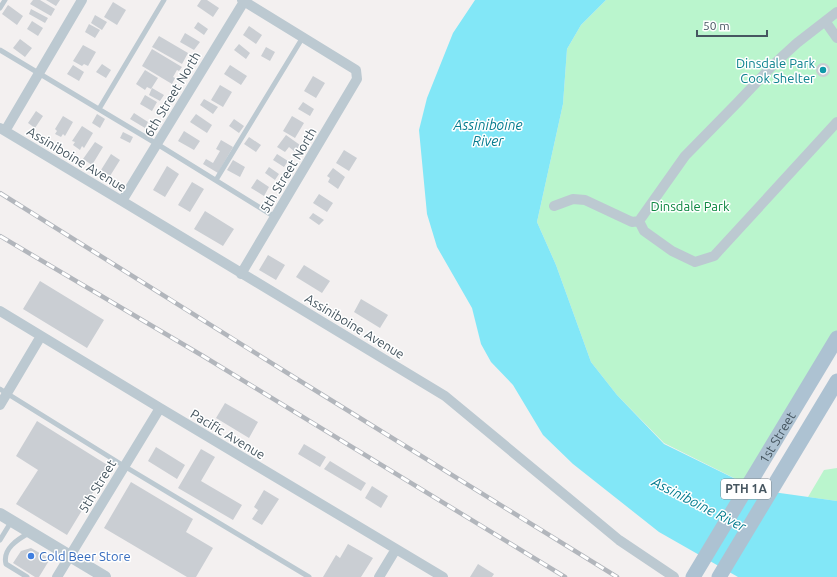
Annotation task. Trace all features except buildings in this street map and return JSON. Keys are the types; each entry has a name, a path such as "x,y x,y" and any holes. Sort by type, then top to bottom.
{"main road":[{"name":"1st Street","path":"693,577 837,338"},
{"name":"1st Street","path":"719,577 837,381"}],"street":[{"path":"2,130 39,73 82,0"},
{"path":"244,0 303,37"},
{"name":"6th Street North","path":"122,201 244,0"},
{"path":"554,206 573,199 585,200 632,222 639,221 685,156 738,103 773,65 797,43 837,12"},
{"path":"825,21 837,38"},
{"name":"5th Street North","path":"241,274 357,80 356,70 303,37"},
{"path":"639,221 644,231 672,251 696,262 714,256 837,122"},
{"name":"Assiniboine Avenue","path":"2,130 445,396 619,540 674,577"},
{"name":"Pacific Avenue","path":"0,311 443,577"},
{"path":"0,405 3,392 41,336"},
{"name":"5th Street","path":"57,577 160,408"},
{"path":"0,514 105,577"},
{"path":"379,577 396,549"}],"lane":[{"path":"0,8 5,0"},
{"path":"99,109 164,0"},
{"path":"216,180 303,37"},
{"path":"0,50 275,217"},
{"path":"3,392 309,577"},
{"path":"0,540 12,521"},
{"path":"27,577 6,564 5,559 8,550 13,543 31,532"}],"green space":[{"name":"Dinsdale Park","path":"606,0 837,0 837,334 746,484 664,443 617,395 591,362 556,265 537,222 563,104 567,49 581,25"},
{"path":"837,468 837,501 808,497 824,470"}],"water":[{"name":"Assiniboine River","path":"475,0 606,0 581,25 567,49 563,104 537,222 556,265 591,362 617,395 664,444 758,490 837,501 837,577 738,577 659,532 573,464 543,435 513,385 491,362 481,344 472,308 437,247 427,214 419,130 427,98 453,33"}],"railway":[{"path":"0,193 617,577"},
{"path":"0,236 203,356 565,577"}],"place":[{"name":"Dinsdale Park Cook Shelter","path":"823,70"},
{"name":"Cold Beer Store","path":"31,556"}]}
